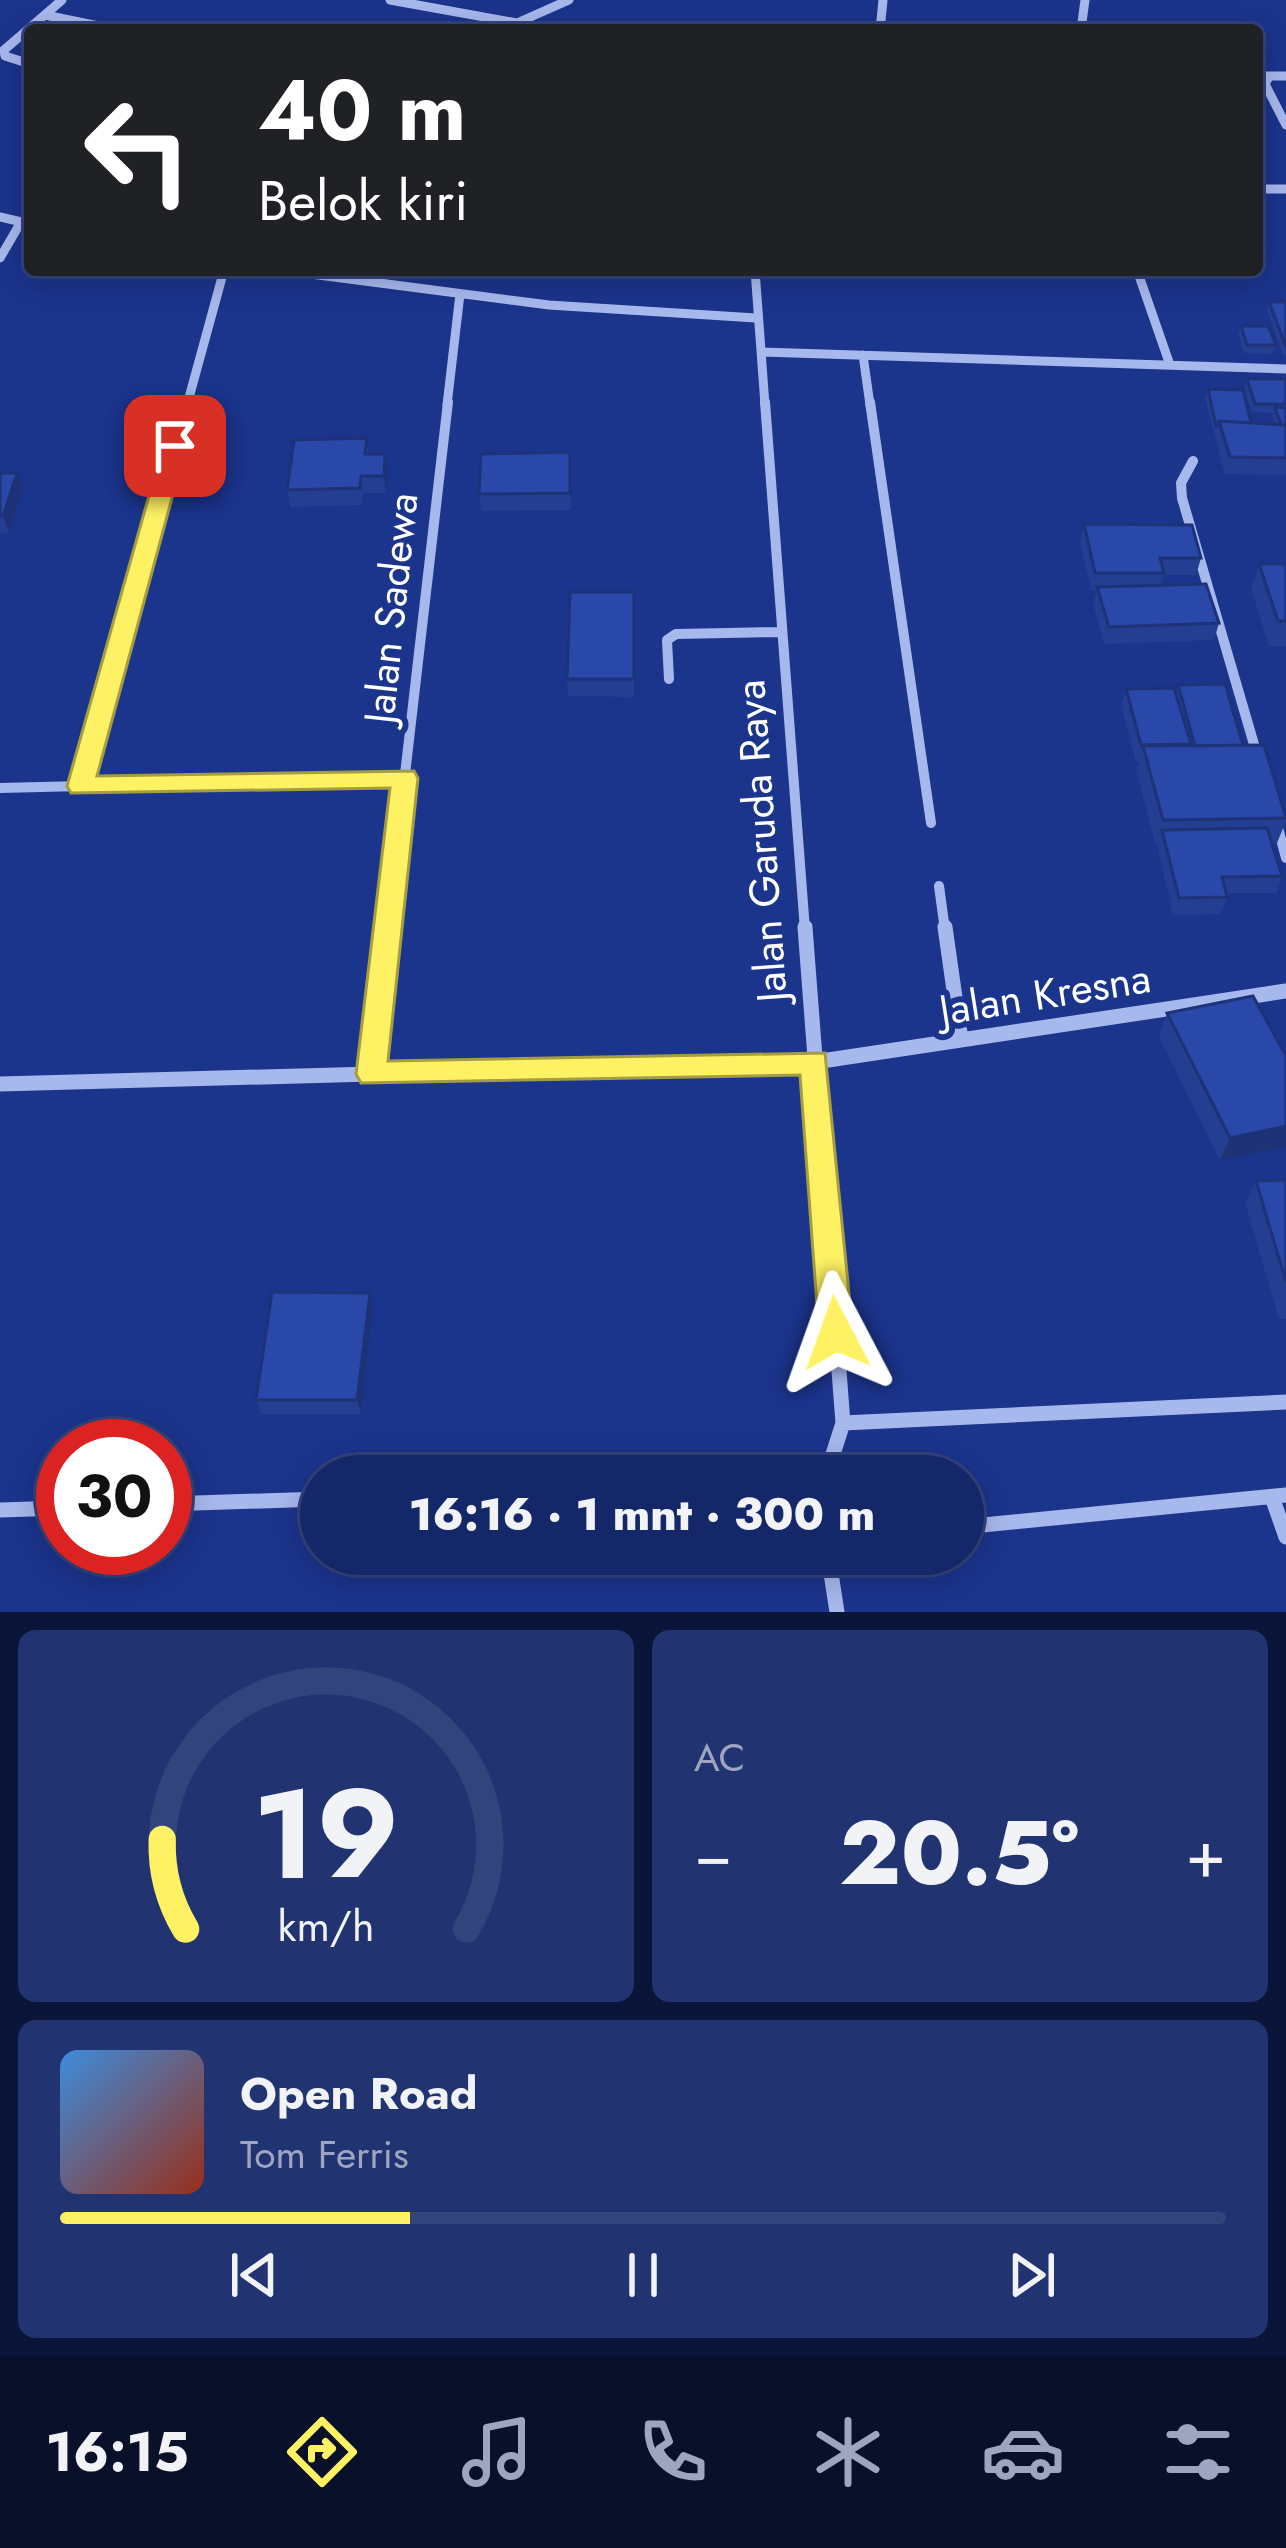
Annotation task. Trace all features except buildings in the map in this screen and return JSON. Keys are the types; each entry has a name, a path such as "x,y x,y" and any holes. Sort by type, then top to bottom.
{"street":[{"path":"35,24 62,0"},
{"path":"392,0 507,24"},
{"path":"521,24 569,0"},
{"path":"45,15 89,24"},
{"path":"24,34 3,54 24,62"},
{"path":"1286,76 1263,77 1286,125"},
{"path":"0,258 24,224"},
{"path":"81,786 222,276"},
{"path":"327,276 460,293 756,318"},
{"name":"Jalan Garuda Raya","path":"754,276 843,1423 834,1455"},
{"path":"1139,276 1170,365"},
{"name":"Jalan Sadewa","path":"371,1074 460,293"},
{"path":"761,352 1286,368"},
{"path":"862,356 931,823"},
{"path":"1193,461 1181,483 1182,498 1262,770"},
{"path":"1192,596 1213,596"},
{"path":"669,679 667,640 676,634 781,632"},
{"path":"0,788 405,778"},
{"path":"1274,814 1286,858"},
{"path":"939,886 961,1040"},
{"name":"Jalan Kresna","path":"0,1084 814,1062 1286,991"},
{"path":"843,1423 1286,1402"},
{"path":"984,1525 1279,1496 1286,1537"},
{"path":"192,1503 300,1499"},
{"path":"0,1510 36,1509"},
{"path":"831,1575 837,1612"}],"route":[{"path":"175,446 81,786 405,778 371,1074 814,1062 836,1333"}]}
